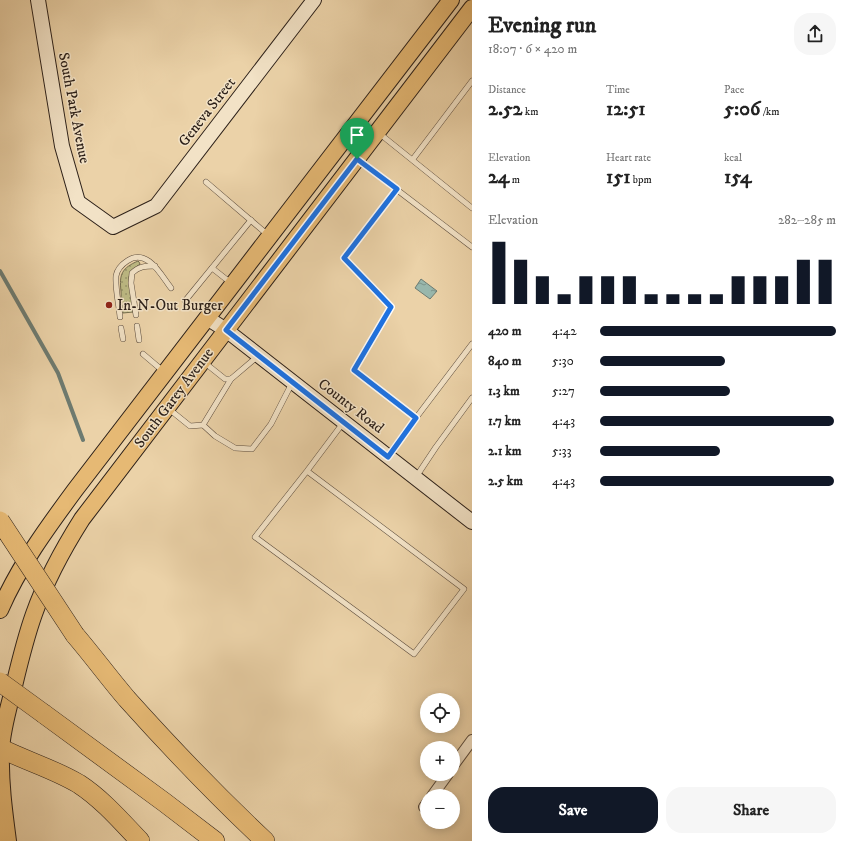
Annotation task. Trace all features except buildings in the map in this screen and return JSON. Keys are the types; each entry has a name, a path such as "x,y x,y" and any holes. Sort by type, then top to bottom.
{"highway":[{"path":"0,521 75,635 127,699 238,816 265,841"},
{"path":"0,682 214,841"},
{"path":"1,748 80,785 103,803 140,841"}],"main road":[{"name":"South Garey Avenue","path":"0,610 14,582 49,525 451,0"},
{"name":"South Garey Avenue","path":"8,841 1,773 1,748 6,719 21,657 34,614 52,571 67,543 82,519 472,8"}],"street":[{"name":"South Park Avenue","path":"38,0 62,146 78,202 113,227"},
{"name":"Geneva Street","path":"113,227 156,206 314,0"},
{"name":"County Road","path":"207,318 226,330 472,522"},
{"path":"460,756 472,740"}],"lane":[{"path":"413,159 472,81"},
{"path":"377,132 413,159 472,208"},
{"path":"357,159 472,247"},
{"path":"206,182 269,236"},
{"path":"397,189 344,258 391,307 354,370 416,418"},
{"path":"185,301 250,220"},
{"path":"120,317 116,283 118,271 126,261 137,257 149,260 171,288"},
{"path":"136,315 131,283 132,273 141,267 155,266"},
{"path":"212,268 233,284"},
{"path":"137,326 138,340"},
{"path":"121,328 123,339"},
{"path":"388,457 472,344"},
{"path":"143,354 165,373"},
{"path":"203,426 231,379 258,356"},
{"path":"203,361 224,379 231,379"},
{"path":"167,407 190,426 203,426 214,436 235,448 252,448 271,424 293,383"},
{"path":"415,478 472,398"},
{"path":"307,471 464,589 414,654 255,537 343,422"}],"shaded area":[{"path":"138,261 140,264 131,271 129,277 133,312 123,313 120,285 121,276 128,266"}],"water":[{"path":"421,279 437,291 430,299 415,288"}],"waterway":[{"path":"0,271 58,373 83,440"}],"place":[{"name":"In-N-Out Burger","path":"109,305"}],"route":[{"path":"357,159 397,189 344,258 391,307 354,370 416,418 388,457 226,330 357,159"}]}
